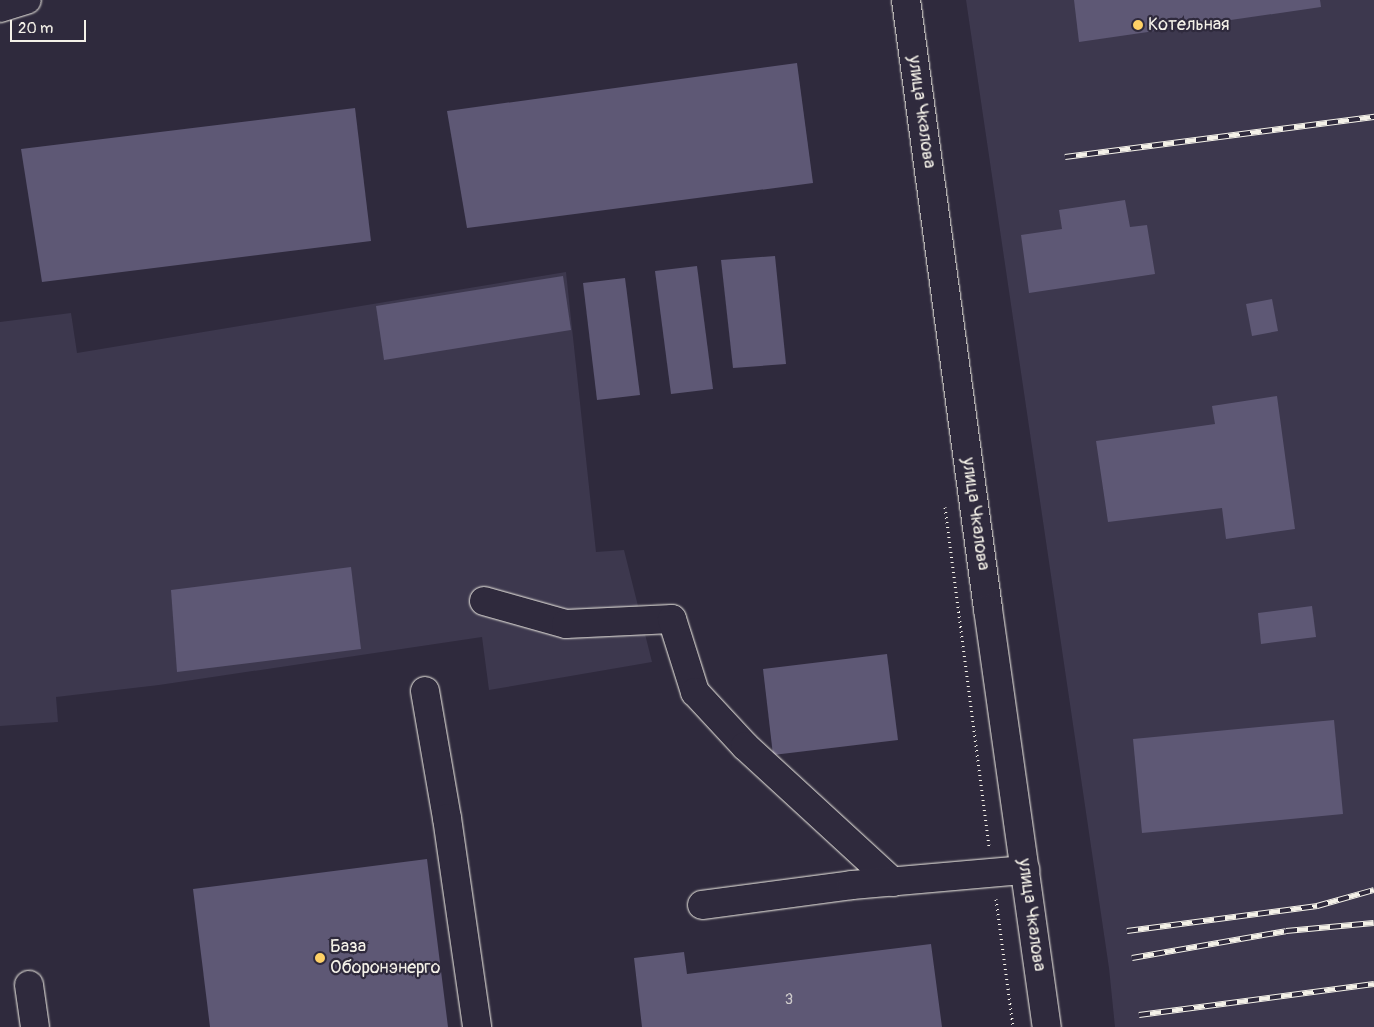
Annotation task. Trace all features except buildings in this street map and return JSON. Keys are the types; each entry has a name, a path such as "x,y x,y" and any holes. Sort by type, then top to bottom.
{"street":[{"path":"0,8 27,0"},
{"name":"улица Чкалова","path":"906,0 1047,1027"},
{"path":"484,601 566,624 672,619 695,692 744,746 892,882"},
{"path":"425,691 447,818 477,1027"},
{"path":"702,906 892,882 1025,870"},
{"path":"29,985 35,1027"}],"shaded area":[{"path":"966,0 1374,0 1374,1027 1115,1027 1109,968"},
{"path":"566,272 596,552 624,550 652,662 489,690 482,637 159,685 56,697 58,722 0,726 0,322 71,313 77,353"}],"railway":[{"path":"1065,157 1374,117"},
{"path":"1127,931 1317,906 1374,890"},
{"path":"1132,958 1286,931 1374,923"},
{"path":"1139,1015 1374,984"}],"place":[{"name":"Котельная","path":"1138,25"},
{"name":"База Оборонэнерго","path":"320,958"}]}
